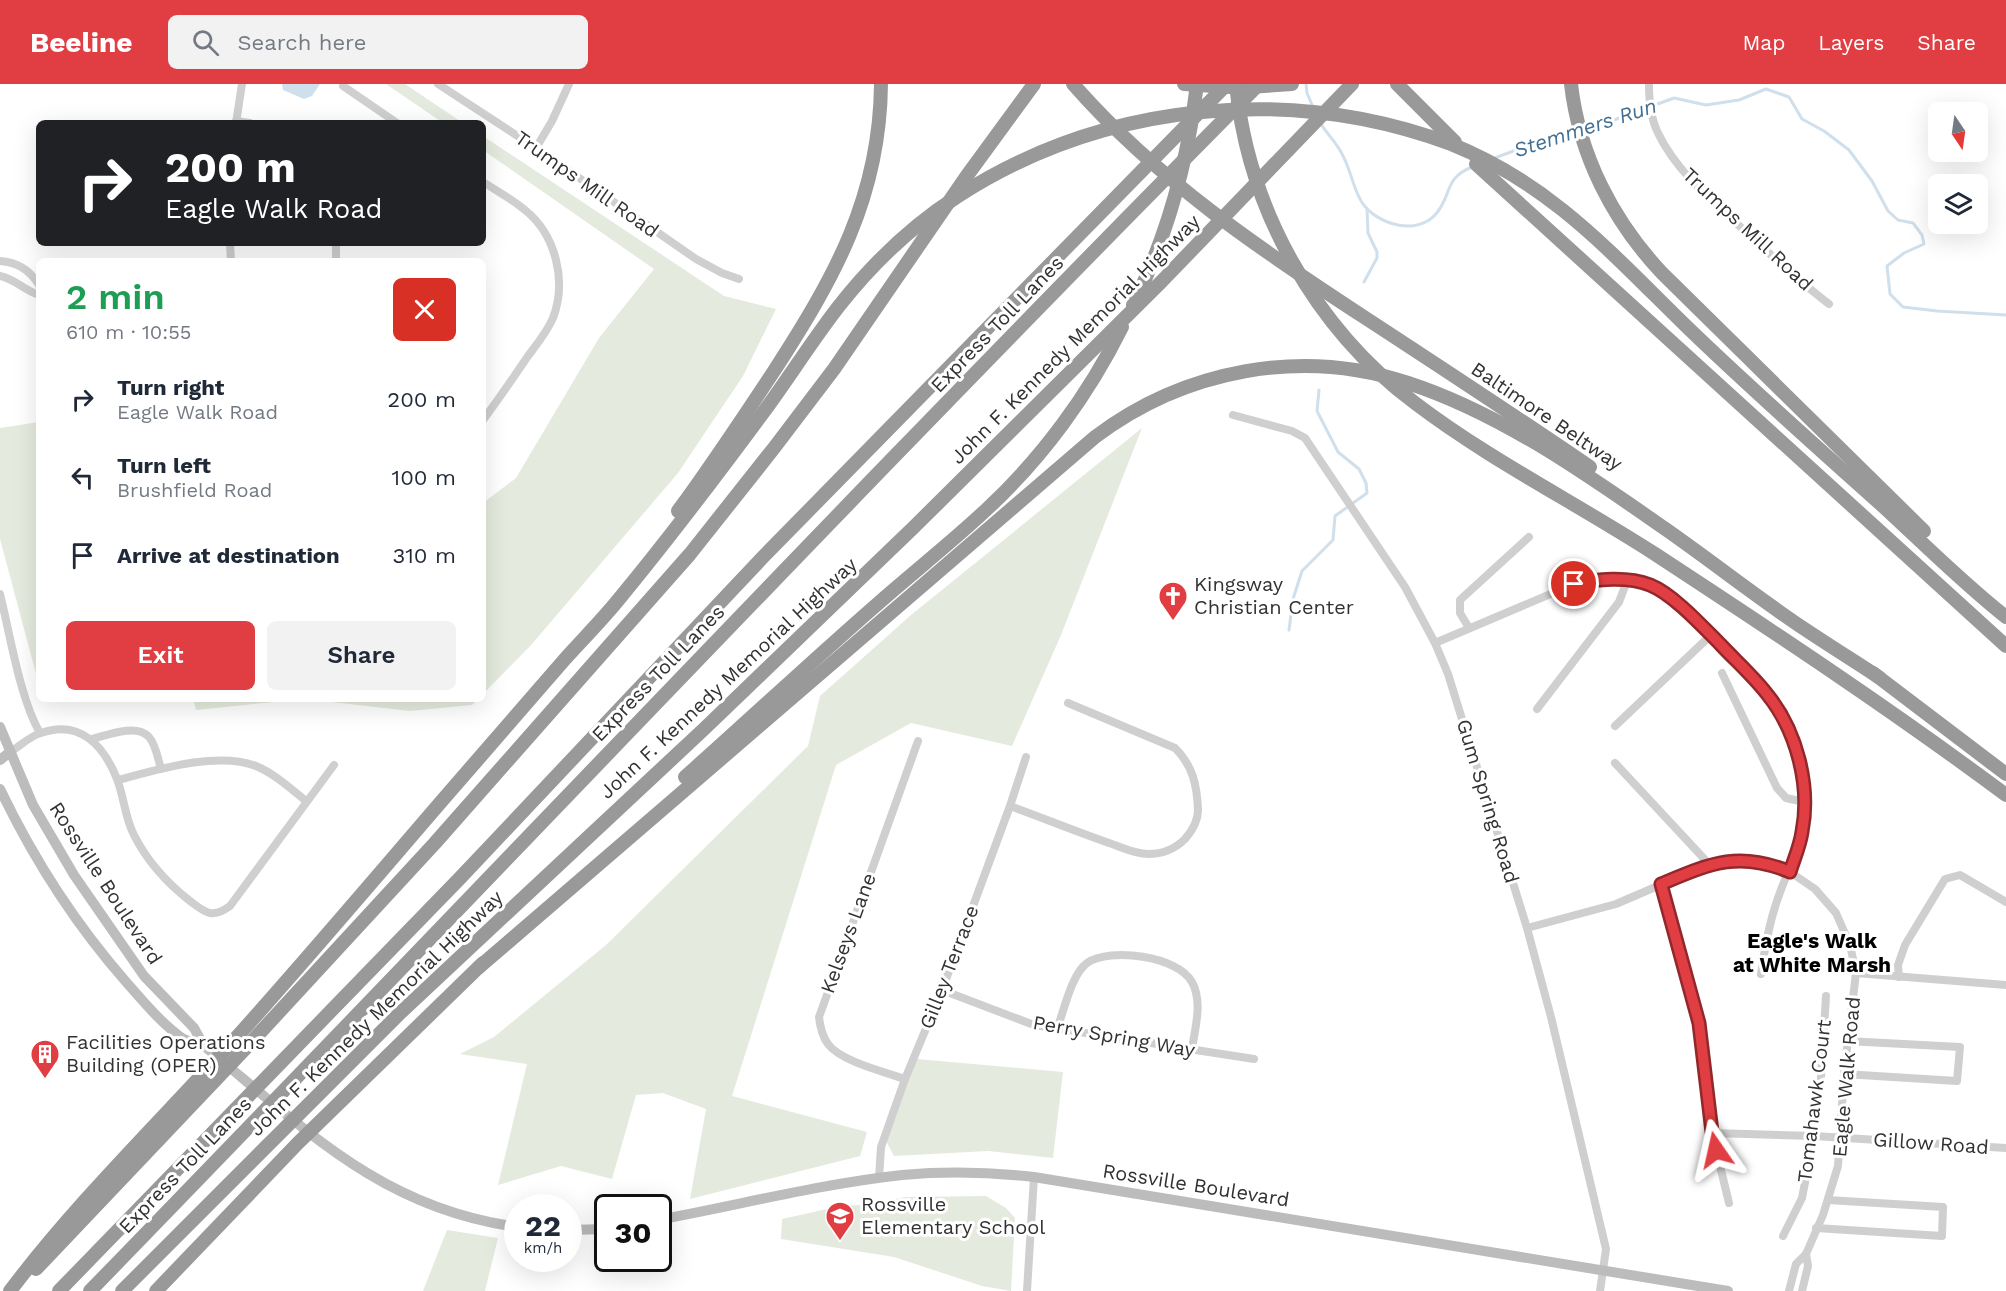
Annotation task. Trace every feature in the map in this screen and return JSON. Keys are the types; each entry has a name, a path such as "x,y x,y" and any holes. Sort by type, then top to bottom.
{"highway":[{"path":"568,656 711,465 782,359 834,271 850,237 867,187 878,134 881,84"},
{"name":"Baltimore Beltway","path":"1073,84 1142,154 1233,229 1647,507 1803,619 2006,774"},
{"path":"1184,84 1229,87 1292,84"},
{"path":"156,1291 298,1143 532,914 864,615 977,518 1024,470 1065,420 1095,375 1120,331 1151,263 1166,222 1187,142 1197,84"},
{"name":"Express Toll Lanes","path":"59,1291 461,877 763,557 1227,84"},
{"path":"1236,84 1242,129 1260,191 1279,236 1294,266 1326,314 1364,358 1401,392 1448,427 1625,535 1756,620 1875,701 2006,795"},
{"name":"Express Toll Lanes","path":"90,1291 457,914 762,592 1259,84"},
{"name":"John F. Kennedy Memorial Highway","path":"122,1291 399,1014 914,528 1205,236 1352,84"},
{"path":"1397,84 1493,180 2006,646"},
{"path":"1571,84 1573,103 1589,160 1604,193 1621,221 1656,267 1879,488 2006,609"},
{"path":"11,1291 61,1244 278,1014 435,843 690,554 834,369 1032,86"},
{"path":"11,1291 57,1231 293,974 616,603 690,510 848,295 887,253 922,222 962,193 1033,156 1085,135 1131,122 1199,110 1261,106 1312,109 1367,118 1417,132 1479,156 1513,174 1558,205 1602,242 1714,352 2006,617"},
{"path":"478,968 1101,433 1142,406 1169,393 1196,383 1239,372 1300,366 1361,371 1415,385 1474,411 1529,440 1591,478 1800,626 1880,678"}],"main road":[{"name":"Rossville Boulevard","path":"0,727 5,751 46,829 79,882 139,969 194,1028 204,1046"},
{"path":"0,760 5,751"},
{"name":"Rossville Boulevard","path":"0,789 12,814 68,909 111,966 165,1023 184,1039 204,1046 325,1145 382,1183 420,1202 466,1217 504,1224"},
{"path":"0,797 12,814"},
{"name":"Rossville Boulevard","path":"672,1217 879,1178 951,1173 994,1173 1034,1177 1728,1291"}],"street":[{"path":"236,120 242,84"},
{"name":"Trumps Mill Road","path":"438,84 536,148 696,259 739,279"},
{"path":"536,148 552,121 569,84"},
{"name":"Trumps Mill Road","path":"1649,84 1651,111 1659,135 1678,164 1693,182 1790,272 1829,304"},
{"path":"343,86 393,120"},
{"path":"486,184 525,210 536,222 550,242 559,284 555,312 547,330 486,416"},
{"path":"0,261 15,263 27,271 36,282"},
{"path":"0,276 9,278 36,294"},
{"name":"Gum Spring Road","path":"1233,416 1293,431 1305,438 1406,587 1435,643 1457,700 1527,928 1606,1249 1599,1291"},
{"path":"1469,628 1460,613 1460,600 1529,537"},
{"path":"1435,643 1574,584 1599,579 1650,585 1665,594 1711,635 1752,677 1779,710 1794,742 1800,765 1804,802 1802,833 1790,872 1772,916 1761,974"},
{"path":"1537,709 1619,602 1627,581"},
{"path":"0,594 25,693 40,733"},
{"path":"1615,726 1711,635"},
{"path":"1722,672 1777,788 1786,798 1804,802"},
{"path":"1010,806 1098,839 1146,854 1172,849 1192,831 1198,816 1198,802 1192,769 1185,758 1175,748 1068,703"},
{"path":"5,751 40,733 69,730 92,739 106,754 118,780 133,834 144,852 172,885 196,905 213,914 230,906 334,765"},
{"path":"92,739 127,731 147,734 154,744 161,769"},
{"name":"Kelseys Lane","path":"905,1079 838,1054 828,1045 821,1032 819,1017 918,741"},
{"name":"Gilley Terrace","path":"879,1178 881,1147 905,1079 942,990 1026,757"},
{"path":"118,780 161,769 235,761 253,765 274,776 306,801"},
{"path":"1616,763 1709,864"},
{"name":"Eagle Walk Road","path":"1527,928 1616,904 1709,864 1746,860 1759,861 1790,872 1815,889 1836,913 1850,945 1856,973 1847,1041 1838,1166 1828,1200 1806,1254 1796,1264 1789,1291"},
{"path":"1899,977 1898,965 1905,945 1945,879 1960,875 2006,902"},
{"path":"1661,884 1699,1023 1712,1132 1729,1203"},
{"path":"1057,1029 1078,972 1087,963 1109,955 1135,957 1168,962 1179,967 1192,981 1197,992 1197,1003 1192,1049"},
{"path":"1856,973 2006,985"},
{"name":"Perry Spring Way","path":"942,990 1034,1025 1254,1059"},
{"name":"Tomahawk Court","path":"1783,1236 1802,1198 1814,1136 1821,1077 1826,996"},
{"path":"1844,1074 1957,1081 1960,1047 1847,1041"},
{"name":"Gillow Road","path":"1712,1132 2006,1148"},
{"path":"1027,1291 1034,1177"},
{"path":"1816,1228 1942,1236 1943,1207 1828,1200"},
{"name":"Eagle Walk Road","path":"1802,1291 1808,1266 1806,1254"}],"shaded area":[{"path":"386,84 405,84 459,120 439,120"},
{"path":"486,138 724,296 776,309 743,376 678,473 532,644 486,691 486,501 516,478 599,338 654,269 486,152"},
{"path":"36,422 36,674 0,539 0,428"},
{"path":"1142,428 1061,635 1012,746 911,723 836,765 732,1096 867,1132 860,1156 690,1199 706,1109 663,1093 636,1095 612,1179 561,1166 498,1185 527,1064 460,1054 494,1037 606,945 808,746 820,696 911,615"},
{"path":"194,702 272,702 196,710"},
{"path":"332,702 475,702 472,705 410,711"},
{"path":"917,1059 1063,1072 1053,1158 988,1151 894,1156 884,1137"},
{"path":"986,1196 1006,1208 1015,1218 1011,1291 982,1286 894,1257 781,1239 782,1219 836,1207 905,1197"},
{"path":"447,1230 498,1238 485,1291 423,1291"}],"water":[{"path":"282,84 320,84 312,96 304,99 283,90"}],"waterway":[{"name":"Stemmers Run","path":"1306,84 1313,107"},
{"name":"Stemmers Run","path":"1584,131 1674,98 1706,105 1739,100 1766,89 1789,97 1802,119 1824,131 1849,150 1872,181 1888,211 1898,220 1913,223 1922,235 1924,244 1904,253 1887,266 1890,294 1903,307 2006,315"},
{"name":"Stemmers Run","path":"1321,124 1340,150 1359,197 1365,206 1382,220 1393,224 1415,225 1434,216 1444,202 1456,177 1472,167"},
{"name":"Stemmers Run","path":"1492,159 1527,146 1577,133"},
{"path":"1364,282 1377,258 1377,252 1368,233 1367,209"},
{"path":"1289,630 1293,599 1302,571 1333,540 1335,516 1367,493 1366,483 1359,469 1338,452 1317,411 1319,390"}],"place":[{"name":"Kingsway Christian Center","path":"1173,622"},
{"name":"Facilities Operations Building (OPER)","path":"45,1080"},
{"name":"Rossville Elementary School","path":"840,1242"}],"district":[{"name":"Eagle's Walk at White Marsh","path":"1812,953"}],"route":[{"path":"1574,584 1599,579 1618,579 1650,585 1683,608 1769,696 1779,710 1794,742 1800,765 1804,820 1790,872 1759,861 1720,862 1709,864 1661,884 1699,1023 1716,1150"}]}
